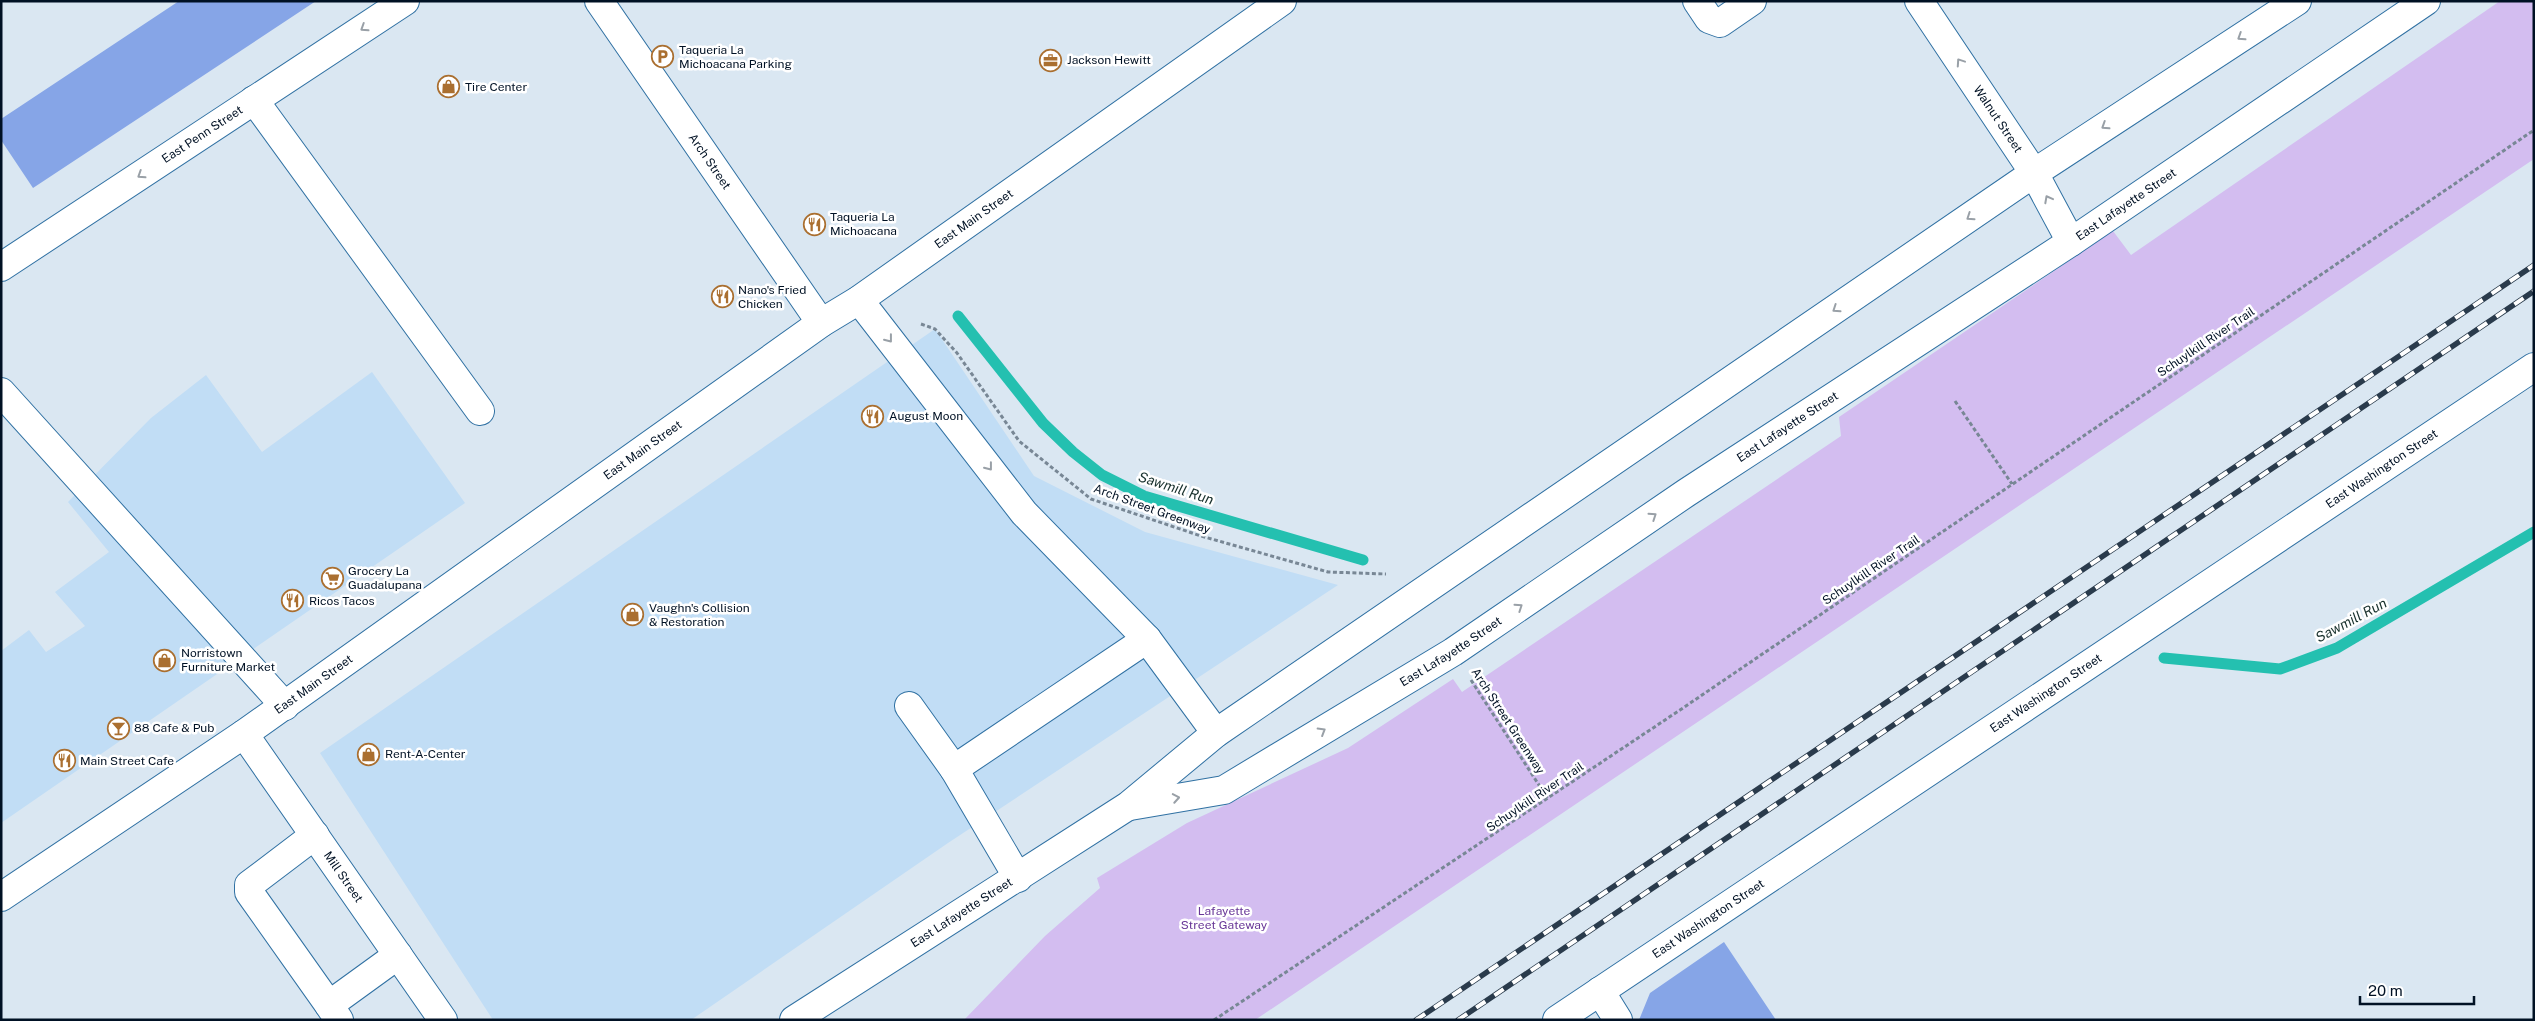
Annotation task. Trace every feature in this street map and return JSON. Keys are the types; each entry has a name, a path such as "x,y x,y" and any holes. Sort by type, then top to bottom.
{"street":[{"name":"East Penn Street","path":"1,267 405,1"},
{"name":"Arch Street","path":"598,1 821,322"},
{"name":"East Main Street","path":"1,897 285,706 821,322 860,300 1282,1"},
{"path":"1697,1 1709,19 1720,23 1752,1"},
{"name":"Walnut Street","path":"1919,1 2034,173 2071,242"},
{"name":"East Lafayette Street","path":"794,1020 1128,806 1216,733 2034,173 2267,9 2297,1"},
{"name":"East Lafayette Street","path":"1128,806 1224,790 1453,652 1686,493 2071,242 2426,1"},
{"path":"254,100 480,411"},
{"path":"860,300 1024,513 1147,639 1216,733"},
{"name":"East Washington Street","path":"1558,1020 2534,367"},
{"path":"1,392 285,706"},
{"path":"954,769 1147,639"},
{"path":"909,706 954,769 1018,878"},
{"name":"Mill Street","path":"244,734 443,1020"},
{"path":"315,835 249,885 249,892 334,1012 398,955"},
{"path":"1600,991 1618,1020"}],"path":[{"name":"Schuylkill River Trail","path":"1214,1020 1548,799 2534,130"},
{"name":"Arch Street Greenway","path":"919,324 935,329 957,353 1019,441 1091,499 1201,536 1328,572 1394,574 1415,597"},
{"path":"1955,401 2012,484"},
{"name":"Arch Street Greenway","path":"1453,652 1548,799"}],"shaded area":[{"path":"935,329 1034,476 1145,532 1338,585 948,843 691,1020 493,1020 320,753"},
{"path":"372,372 465,503 1,823 1,651 29,630 46,652 85,626 55,592 109,552 68,502 151,418 206,375 262,452"}],"green space":[{"name":"Lafayette Street Gateway","path":"2500,1 2534,1 2534,159 1255,1020 964,1020 1045,936 1100,888 1097,878 1187,823 1348,748 1453,679 1462,692 1841,436 1839,417 2113,231 2131,255"}],"building":[{"path":"179,1 316,1 33,188 1,140 1,119"},
{"path":"1724,942 1776,1020 1639,1020 1650,993"}],"waterway":[{"name":"Sawmill Run","path":"958,316 1043,423 1073,452 1102,475 1144,496 1363,560"},
{"name":"Sawmill Run","path":"2164,658 2280,669 2337,648 2534,532"}],"railway":[{"path":"1416,1020 2534,265"},
{"path":"1458,1020 2534,291"}],"place":[{"name":"Taqueria La Michoacana Parking","path":"663,57"},
{"name":"Jackson Hewitt","path":"1051,60"},
{"name":"Tire Center","path":"449,87"},
{"name":"Taqueria La Michoacana","path":"814,224"},
{"name":"Nano's Fried Chicken","path":"722,297"},
{"name":"August Moon","path":"873,416"},
{"name":"Grocery La Guadalupana","path":"332,578"},
{"name":"Ricos Tacos","path":"293,601"},
{"name":"Vaughn's Collision & Restoration","path":"633,615"},
{"name":"Norristown Furniture Market","path":"165,660"},
{"name":"88 Cafe & Pub","path":"118,728"},
{"name":"Rent-A-Center","path":"369,754"},
{"name":"Main Street Cafe","path":"64,761"}]}
